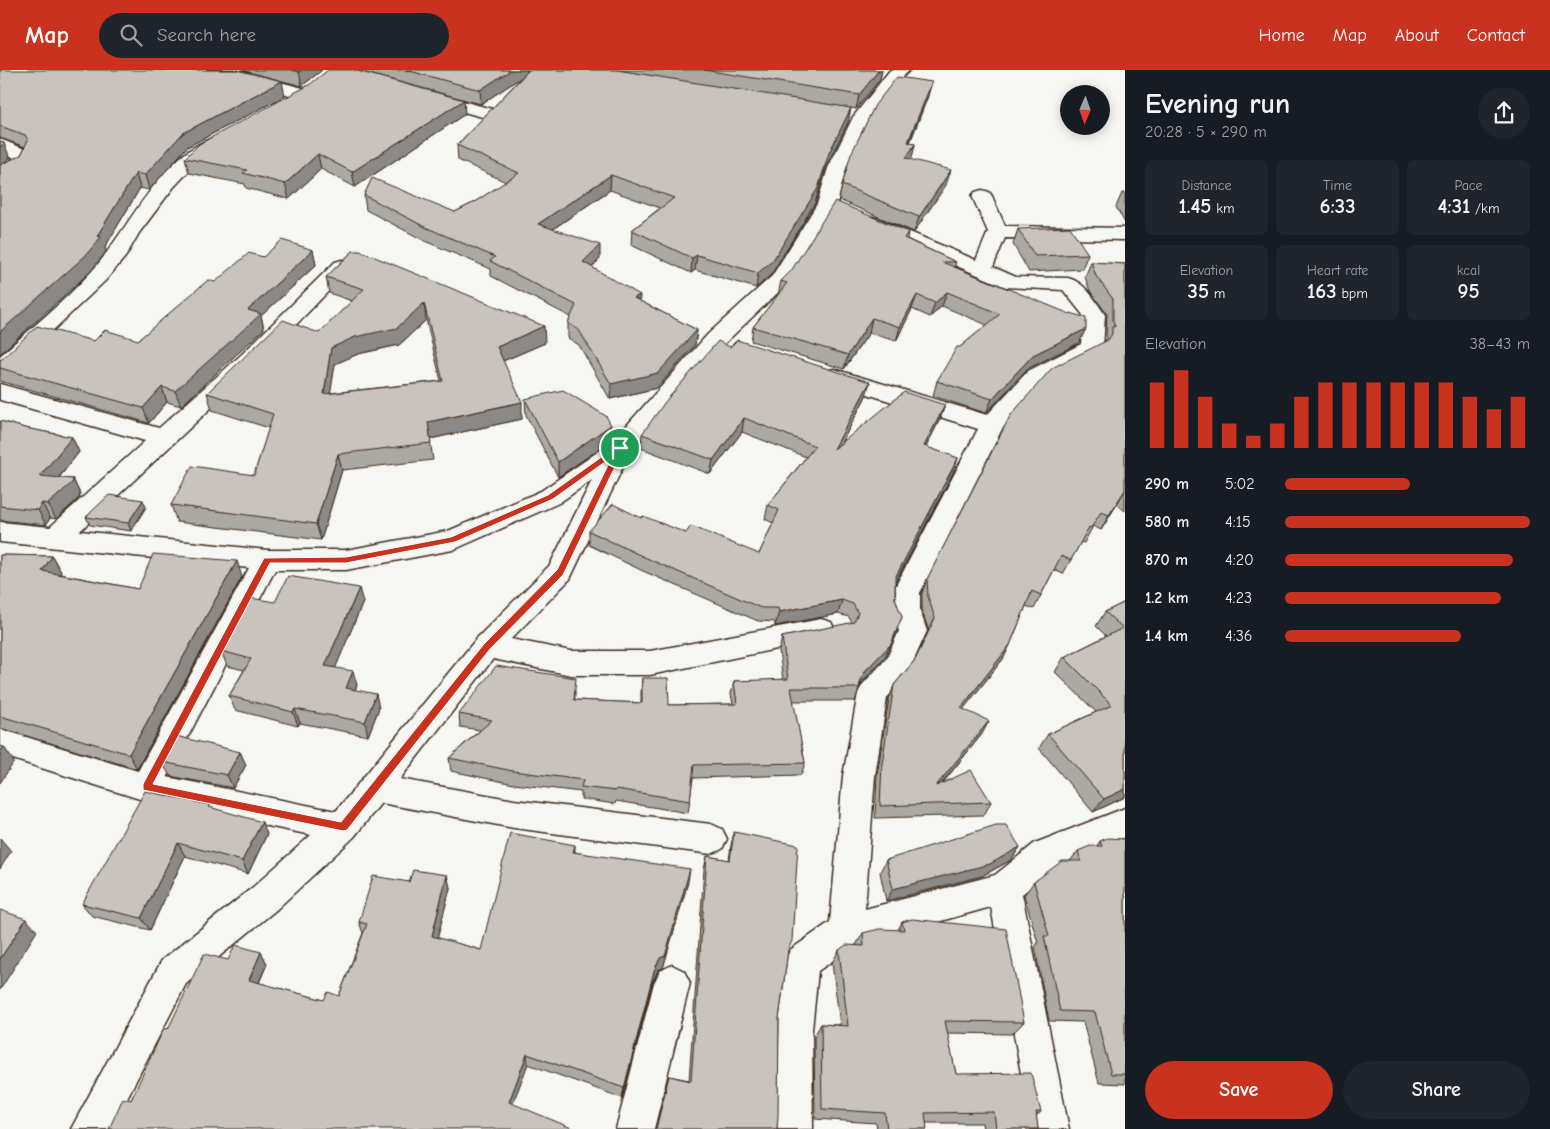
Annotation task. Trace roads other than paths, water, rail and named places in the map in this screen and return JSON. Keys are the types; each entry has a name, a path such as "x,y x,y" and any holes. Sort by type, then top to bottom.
{"street":[{"path":"215,70 312,88 280,108"},
{"path":"0,532 267,560 346,560 453,540 550,497 620,448 725,342 842,211 837,168 852,116 891,72"},
{"path":"410,92 486,113"},
{"path":"0,368 99,276 119,252 130,232 166,184 196,153 229,136"},
{"path":"0,144 24,155 19,164 0,175"},
{"path":"981,271 998,232 982,196"},
{"path":"842,211 1013,283 1068,284 1075,290 1094,315 1092,348 1036,376 992,424 906,593 906,611 913,631 898,665 873,693 859,776 846,932"},
{"path":"998,232 1125,234"},
{"path":"55,538 250,359 342,266"},
{"path":"811,369 992,424"},
{"path":"0,392 164,438"},
{"path":"90,1129 174,972 265,898 343,827 487,646 560,572 620,448"},
{"path":"146,787 267,560"},
{"path":"487,646 571,663 650,663 838,626"},
{"path":"0,742 146,787 343,827"},
{"path":"374,788 514,814 711,839"},
{"path":"794,1129 794,1030 802,962 846,932 1004,888 1047,854 1125,822"},
{"path":"1004,888 1050,1129"},
{"path":"634,1129 672,983"}]}
